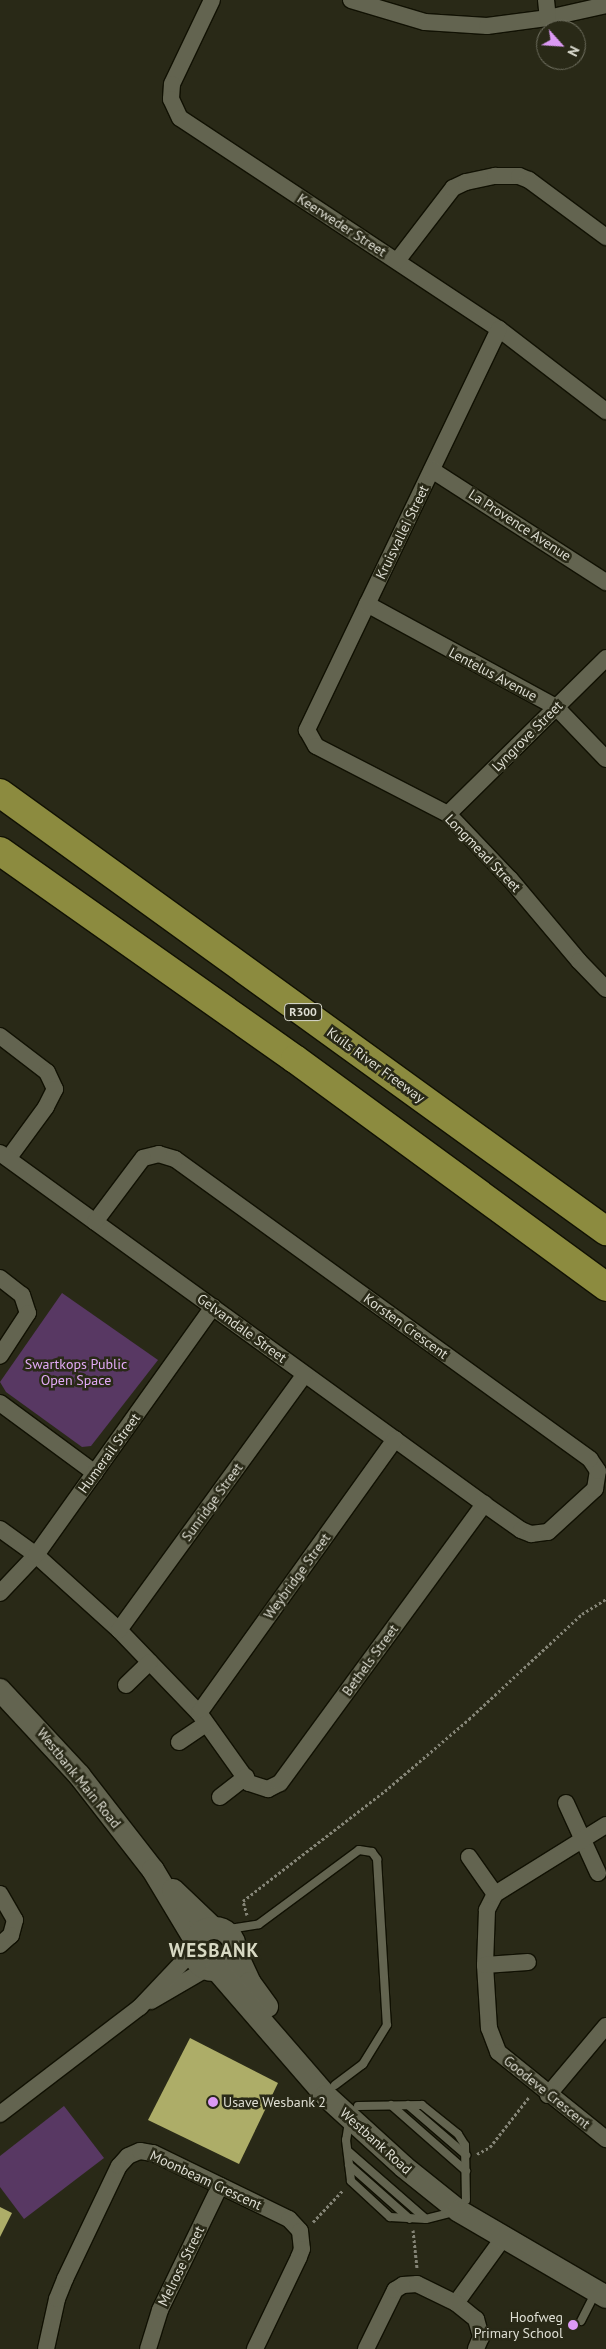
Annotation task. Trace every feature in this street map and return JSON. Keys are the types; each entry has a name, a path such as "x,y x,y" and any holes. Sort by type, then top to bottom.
{"highway":[{"name":"Kuils River Freeway","path":"0,793 606,1231"},
{"path":"0,851 295,1059 606,1287"}],"street":[{"name":"Keerweder Street","path":"212,0 172,84 171,99 176,112 186,122 499,329 606,410"},
{"path":"351,0 403,17 456,25 517,24 606,5"},
{"path":"546,0 548,18"},
{"path":"397,262 454,188 466,182 495,176 519,176 529,180 606,237"},
{"name":"Kruisvallei Street","path":"307,735 309,721 499,329"},
{"name":"La Provence Avenue","path":"432,470 606,582"},
{"name":"Lentelus Avenue","path":"367,604 556,708 606,759"},
{"name":"Lyngrove Street","path":"448,814 606,658"},
{"name":"Longmead Street","path":"307,735 316,746 448,814 510,879 579,962 606,989"},
{"path":"0,1036 47,1072 55,1089 46,1107 4,1156"},
{"name":"Korsten Crescent","path":"94,1222 144,1158 159,1154 175,1159 590,1459 598,1471 597,1484 591,1493 553,1529 542,1534 526,1532 484,1504"},
{"name":"Gelvandale Street","path":"4,1156 484,1504"},
{"path":"0,1278 22,1295 28,1313 0,1356"},
{"name":"Humerail Street","path":"0,1593 36,1555 213,1307"},
{"name":"Sunridge Street","path":"119,1630 305,1374"},
{"path":"0,1403 95,1473"},
{"name":"Weybridge Street","path":"203,1718 395,1439"},
{"name":"Bethels Street","path":"0,1529 36,1555 119,1630 203,1718 246,1777 261,1789 280,1783 484,1504"},
{"path":"126,1685 150,1662"},
{"name":"Westbank Main Road","path":"0,1690 78,1775 153,1870 208,1948"},
{"path":"179,1742 203,1718"},
{"path":"220,1797 246,1777"},
{"path":"566,1804 598,1872"},
{"path":"469,1857 495,1894 606,1824"},
{"path":"0,1894 16,1920 11,1935 0,1944"},
{"name":"Goodeve Crescent","path":"495,1894 487,1910 485,1966 493,2042 498,2052 606,2139"},
{"name":"Westbank Road","path":"353,2112 335,2085 281,2025 250,1982 236,1952 234,1942 208,1948 353,2112 462,2206 497,2232 601,2295"},
{"path":"0,2114 140,2007 208,1948"},
{"path":"485,1966 528,1962"},
{"path":"543,2090 606,2026"},
{"name":"Moonbeam Crescent","path":"46,2349 59,2292 123,2160 134,2153 153,2153 289,2219 300,2231"},
{"name":"Melrose Street","path":"148,2349 160,2310 220,2186"},
{"path":"255,2349 300,2257 302,2249 300,2231"},
{"path":"456,2303 497,2232"},
{"path":"366,2349 395,2290 403,2285 417,2284 456,2303 478,2322 481,2337 476,2349"}],"lane":[{"path":"208,1948 259,1924 359,1850 372,1852 377,1859 387,2025 363,2064 335,2085"},
{"path":"391,2105 466,2171"},
{"path":"391,2105 408,2105 470,2154 462,2206 411,2223 390,2217 351,2181 348,2151 353,2112 391,2105"},
{"path":"348,2151 426,2219"},
{"path":"349,2165 411,2223"},
{"path":"581,2321 601,2295"}],"path":[{"path":"248,1918 243,1901 384,1791 469,1719 582,1614 606,1599"},
{"path":"470,2154 480,2154 490,2147 543,2090"},
{"path":"300,2231 347,2186"},
{"path":"411,2223 417,2284"}],"green space":[{"name":"Swartkops Public Open Space","path":"62,1293 158,1360 91,1446 82,1447 6,1392 0,1382"},
{"path":"64,2106 104,2158 24,2219 0,2187 0,2156"}],"building":[{"name":"Usave Wesbank 2","path":"190,2038 278,2083 239,2164 148,2120"},
{"path":"0,2207 12,2213 0,2237"}],"place":[{"name":"Usave Wesbank 2","path":"213,2102"},
{"name":"Hoofweg Primary School","path":"573,2325"}],"district":[{"name":"WESBANK","path":"214,1951"}]}
